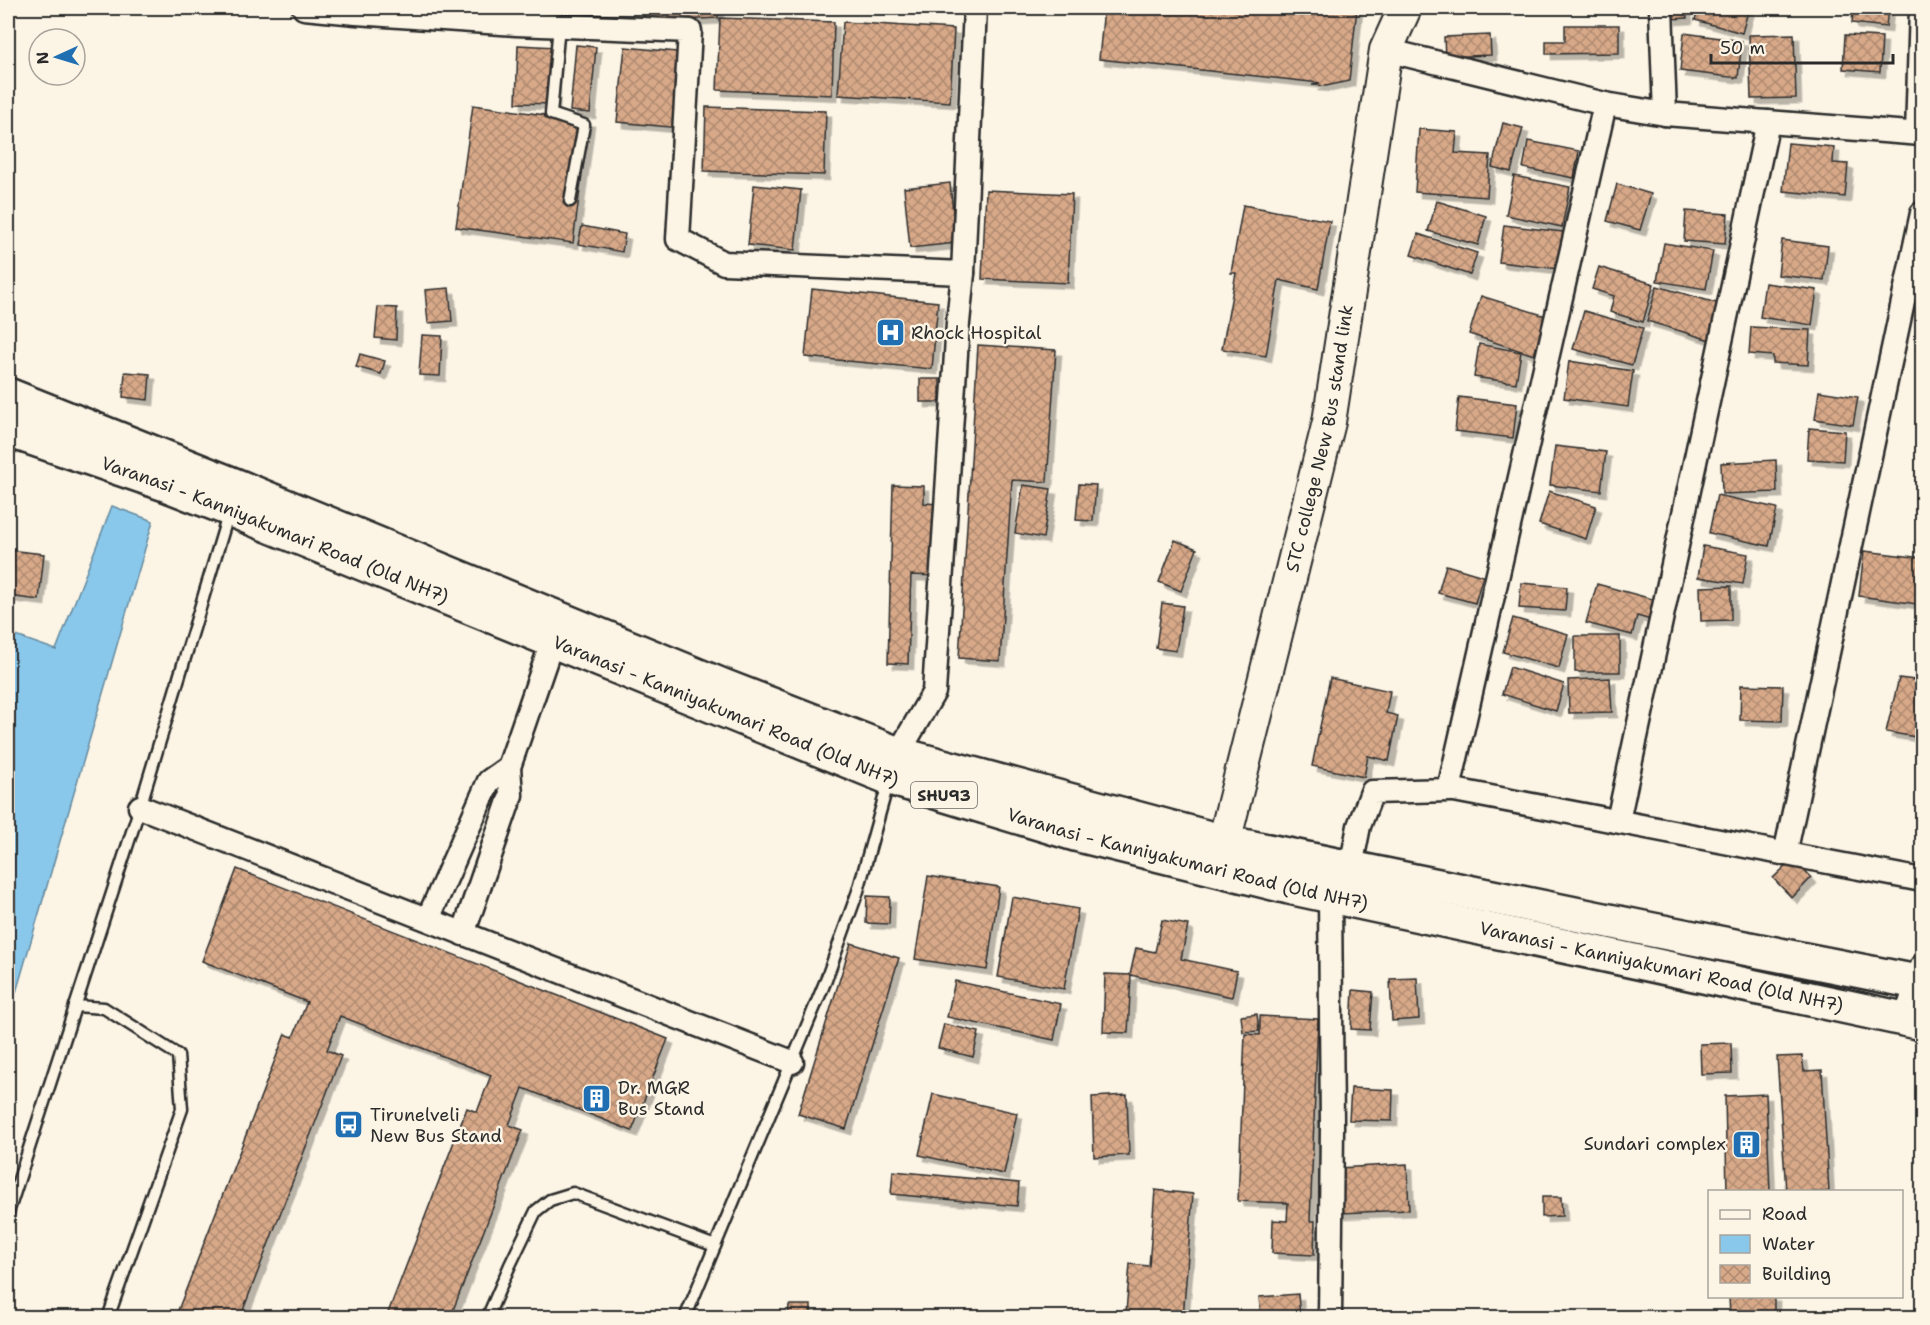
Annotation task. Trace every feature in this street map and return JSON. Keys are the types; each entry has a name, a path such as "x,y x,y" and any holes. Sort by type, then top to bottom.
{"main road":[{"name":"Varanasi - Kanniyakumari Road (Old NH7)","path":"8,395 552,642 1075,834 1220,855 1352,867 1653,930 1921,977"},
{"name":"Varanasi - Kanniyakumari Road (Old NH7)","path":"8,430 165,484 234,498 712,681 894,766"},
{"name":"Varanasi - Kanniyakumari Road (Old NH7)","path":"1220,855 1330,896 1914,1021"}],"street":[{"path":"304,8 356,13 690,31 678,239 724,262 963,273"},
{"path":"894,766 934,692 963,273 975,8"},
{"path":"1387,8 1386,50 1605,104 1665,114 1920,134 1921,8"},
{"name":"STC college New Bus stand link","path":"1220,855 1329,422 1386,50 1405,8"},
{"path":"1661,8 1665,114"},
{"path":"1450,790 1605,104"},
{"path":"1618,821 1768,122"},
{"path":"1785,854 1923,213"},
{"path":"463,933 511,795 509,767 552,642"},
{"path":"428,920 489,781 509,767"},
{"path":"1352,867 1359,826 1372,792 1450,790 1923,880"},
{"path":"140,807 792,1062"},
{"path":"1330,896 1332,1126 1330,1317"},
{"path":"1914,1021 1921,977"}],"lane":[{"path":"559,25 551,114 584,125 570,201"},
{"path":"8,1212 140,807 234,498"},
{"path":"685,1317 826,980 854,903 894,766"},
{"path":"75,1006 104,1008 178,1055 182,1109 108,1317"},
{"path":"488,1317 536,1211 550,1200 573,1193 715,1246"}],"water":[{"path":"112,506 153,521 8,1020 8,633 56,650"}],"building":[{"path":"643,8 718,8 718,18 644,22"},
{"path":"1104,8 1357,8 1349,81 1326,86 1312,85 1320,83 1099,59"},
{"path":"1670,8 1686,8 1687,18 1671,19"},
{"path":"1698,8 1749,8 1742,33 1695,20"},
{"path":"1853,8 1888,8 1886,27 1852,23"},
{"path":"720,18 834,22 832,95 717,90"},
{"path":"843,22 954,29 950,102 838,95"},
{"path":"1565,25 1619,25 1619,53 1546,54 1546,41 1565,41"},
{"path":"1684,33 1742,41 1738,78 1680,71"},
{"path":"1794,34 1796,98 1751,99 1749,35"},
{"path":"1490,35 1491,55 1445,57 1444,37"},
{"path":"1845,35 1882,37 1880,72 1843,69"},
{"path":"518,45 556,47 554,104 516,103"},
{"path":"576,45 596,47 590,113 570,111"},
{"path":"625,47 687,53 680,128 617,122"},
{"path":"473,105 589,121 573,243 456,227"},
{"path":"706,107 826,111 824,175 704,171"},
{"path":"1503,123 1523,128 1511,172 1492,167"},
{"path":"1419,129 1457,132 1455,153 1490,155 1487,197 1415,192"},
{"path":"1528,141 1579,151 1574,178 1523,168"},
{"path":"1788,143 1834,147 1833,163 1848,164 1845,197 1783,191"},
{"path":"1514,176 1570,187 1562,227 1506,215"},
{"path":"950,183 956,243 910,248 904,188"},
{"path":"1617,184 1651,194 1640,230 1607,221"},
{"path":"754,185 801,190 795,250 748,245"},
{"path":"986,190 1072,194 1068,283 982,279"},
{"path":"1437,201 1486,216 1478,245 1428,231"},
{"path":"1243,205 1330,221 1318,289 1279,280 1266,356 1222,349 1236,273 1231,273"},
{"path":"1686,211 1728,214 1725,244 1684,241"},
{"path":"1504,225 1563,232 1559,269 1499,262"},
{"path":"582,226 625,234 622,252 578,244"},
{"path":"1418,234 1477,253 1470,275 1411,255"},
{"path":"1782,240 1828,246 1824,280 1778,275"},
{"path":"1664,243 1713,251 1706,289 1657,281"},
{"path":"1599,267 1654,284 1643,322 1610,312 1614,296 1592,289"},
{"path":"1765,283 1817,290 1812,325 1760,317"},
{"path":"1657,286 1720,304 1710,340 1647,321"},
{"path":"449,288 452,321 428,323 425,290"},
{"path":"812,289 938,302 932,369 805,357"},
{"path":"1481,296 1546,316 1534,355 1469,334"},
{"path":"1918,299 1922,299 1922,339 1916,339"},
{"path":"378,307 397,308 396,340 375,338"},
{"path":"1584,311 1643,328 1632,365 1573,349"},
{"path":"1751,327 1810,330 1808,365 1773,363 1773,356 1749,354"},
{"path":"422,335 442,336 440,376 419,375"},
{"path":"1479,344 1521,352 1516,383 1474,377"},
{"path":"978,345 1056,350 1047,482 1012,480 1000,661 959,658"},
{"path":"360,354 385,361 381,374 356,367"},
{"path":"1569,361 1633,371 1628,407 1564,398"},
{"path":"125,372 150,374 148,400 123,397"},
{"path":"920,379 940,379 940,402 920,402"},
{"path":"1819,391 1858,397 1853,425 1815,419"},
{"path":"1459,397 1517,404 1513,438 1455,431"},
{"path":"1809,428 1845,431 1843,461 1807,459"},
{"path":"1555,446 1606,452 1601,491 1550,485"},
{"path":"1776,460 1777,492 1722,494 1721,463"},
{"path":"1079,484 1096,485 1093,521 1076,520"},
{"path":"893,485 924,486 924,503 939,504 936,576 911,575 908,664 888,663"},
{"path":"1023,485 1051,489 1043,538 1015,533"},
{"path":"1549,491 1596,506 1586,539 1539,524"},
{"path":"1717,495 1777,508 1769,546 1709,533"},
{"path":"1175,540 1197,549 1181,591 1159,582"},
{"path":"1703,546 1748,554 1743,584 1698,577"},
{"path":"8,550 44,554 39,600 8,596"},
{"path":"1864,551 1922,558 1917,604 1859,596"},
{"path":"1446,565 1483,576 1475,603 1438,593"},
{"path":"1521,583 1567,587 1565,611 1519,608"},
{"path":"1597,584 1656,600 1651,620 1637,616 1632,635 1586,623"},
{"path":"1731,586 1731,620 1701,621 1700,587"},
{"path":"1162,603 1183,606 1176,651 1156,648"},
{"path":"1513,618 1568,634 1559,668 1503,652"},
{"path":"1575,636 1620,636 1620,672 1575,672"},
{"path":"1510,667 1564,684 1556,711 1502,694"},
{"path":"1330,678 1390,691 1386,713 1398,716 1389,761 1368,756 1364,777 1312,766"},
{"path":"1610,678 1612,712 1569,713 1568,680"},
{"path":"1899,678 1922,681 1922,738 1886,732"},
{"path":"1741,685 1783,686 1782,721 1740,720"},
{"path":"1793,859 1811,878 1792,898 1773,878"},
{"name":"Dr. MGR Bus Stand","path":"237,869 668,1039 632,1131 523,1088 509,1125 523,1130 450,1318 386,1318 467,1108 477,1112 491,1075 340,1016 327,1050 341,1056 240,1318 175,1318 285,1034 293,1037 307,1002 202,961"},
{"path":"928,876 999,887 987,970 915,959"},
{"path":"867,896 890,897 889,924 866,923"},
{"path":"1012,897 1078,909 1064,989 998,977"},
{"path":"1162,920 1188,925 1181,959 1237,971 1232,997 1130,975 1136,948 1155,952"},
{"path":"851,943 899,958 846,1129 798,1114"},
{"path":"1105,974 1131,975 1128,1033 1103,1032"},
{"path":"1417,978 1419,1019 1392,1021 1390,979"},
{"path":"955,981 1061,1004 1054,1040 947,1017"},
{"path":"1353,990 1373,992 1370,1030 1351,1029"},
{"path":"1257,1014 1259,1031 1243,1032 1241,1016"},
{"path":"1260,1016 1318,1019 1310,1221 1315,1221 1314,1255 1272,1253 1273,1220 1287,1221 1288,1203 1238,1201 1245,1034 1260,1035"},
{"path":"944,1024 979,1032 973,1057 938,1048"},
{"path":"1731,1043 1732,1073 1701,1074 1700,1044"},
{"path":"1802,1056 1804,1071 1822,1070 1829,1190 1786,1190 1777,1057"},
{"path":"1351,1088 1393,1090 1392,1121 1349,1120"},
{"path":"933,1094 1017,1113 1004,1174 919,1155"},
{"name":"Sundari complex","path":"1766,1094 1770,1190 1727,1190 1725,1096"},
{"path":"1127,1095 1129,1155 1094,1157 1092,1097"},
{"path":"1407,1164 1409,1210 1340,1213 1338,1168"},
{"path":"893,1171 1019,1183 1017,1206 891,1194"},
{"path":"1155,1190 1193,1194 1183,1318 1106,1318 1106,1310 1126,1312 1130,1264 1149,1266"},
{"path":"1542,1197 1561,1197 1562,1216 1542,1217"},
{"path":"1298,1294 1300,1318 1261,1318 1259,1297"},
{"path":"1729,1298 1774,1298 1774,1318 1730,1318"},
{"path":"789,1305 811,1305 811,1318 788,1318"},
{"path":"985,1311 1007,1318 983,1318"}],"place":[{"name":"Rhock Hospital","path":"890,333"},
{"name":"Dr. MGR Bus Stand","path":"597,1098"},
{"name":"Tirunelveli New Bus Stand","path":"349,1125"},
{"name":"Sundari complex","path":"1747,1144"}]}
